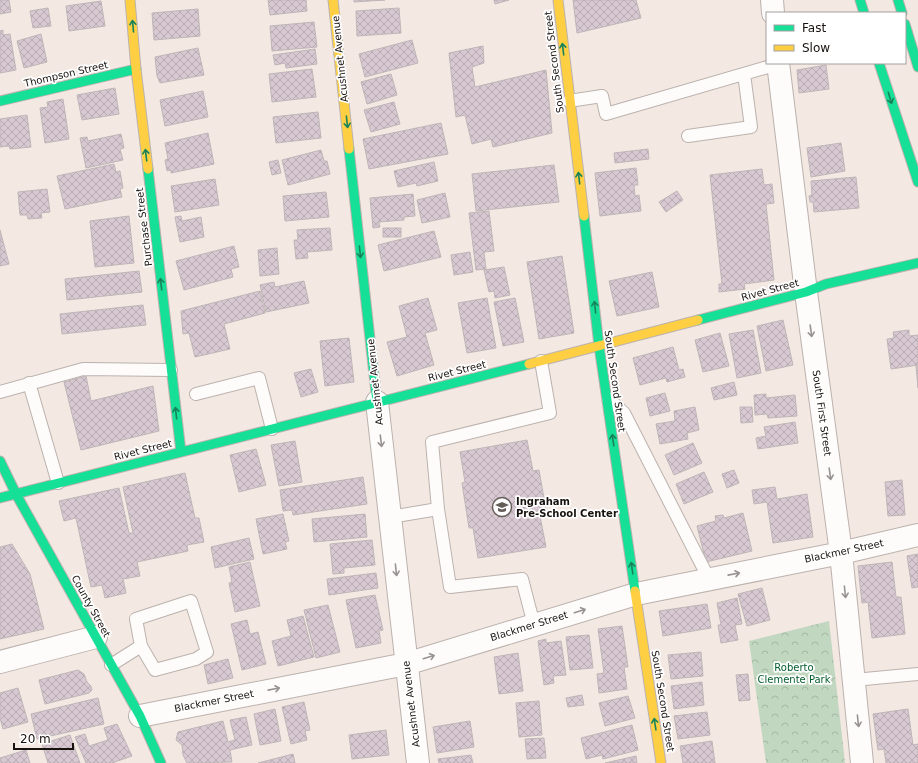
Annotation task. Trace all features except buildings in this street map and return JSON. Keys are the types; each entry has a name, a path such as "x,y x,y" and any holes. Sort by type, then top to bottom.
{"street":[{"name":"Purchase Street","path":"130,0 136,69 181,452"},
{"name":"Acushnet Avenue","path":"333,0 418,763"},
{"name":"South Second Street","path":"558,0 599,346 661,763"},
{"path":"772,0 773,12"},
{"path":"860,0 864,12"},
{"path":"898,0 902,12"},
{"path":"906,27 918,67"},
{"name":"South First Street","path":"778,64 806,292 841,553 862,763"},
{"path":"879,64 918,182"},
{"name":"Thompson Street","path":"0,100 136,69"},
{"name":"Rivet Street","path":"0,498 599,346 806,292 826,284 918,263"},
{"name":"County Street","path":"0,461 16,494 140,716 161,763"},
{"name":"Blackmer Street","path":"140,716 406,664 636,594 841,553 918,535"},
{"path":"0,662 96,638"}],"lane":[{"path":"569,101 602,96 606,114 778,64"},
{"path":"688,136 751,126 744,74"},
{"path":"534,625 522,579 450,587 438,509 432,442 550,413 541,361"},
{"path":"0,392 83,369 171,370"},
{"path":"196,394 259,378 272,429"},
{"path":"29,383 58,483"},
{"path":"606,396 624,413 709,579"},
{"path":"390,517 438,509"},
{"path":"191,601 207,652 196,660 155,670 141,646 136,619 191,601"},
{"path":"111,665 141,646"},
{"path":"854,680 918,674"}],"green space":[{"name":"Roberto Clemente Park","path":"829,621 845,763 766,763 749,641"}],"traffic: fast":[{"path":"860,0 864,12"},
{"path":"898,0 902,12"},
{"path":"906,27 918,67"},
{"path":"879,64 918,182"},
{"path":"0,101 136,69"},
{"path":"349,149 377,402"},
{"path":"148,169 181,452"},
{"path":"584,216 599,346 635,591"},
{"path":"698,320 806,292 826,284 918,263"},
{"path":"0,498 529,364"},
{"path":"0,461 16,494 140,716 161,763"}],"traffic: slow":[{"path":"130,0 136,69 148,169"},
{"path":"333,0 349,149"},
{"path":"558,0 584,216"},
{"path":"529,364 698,320"},
{"path":"635,591 661,763"}],"place":[{"name":"Ingraham Pre-School Center","path":"502,507"}]}
